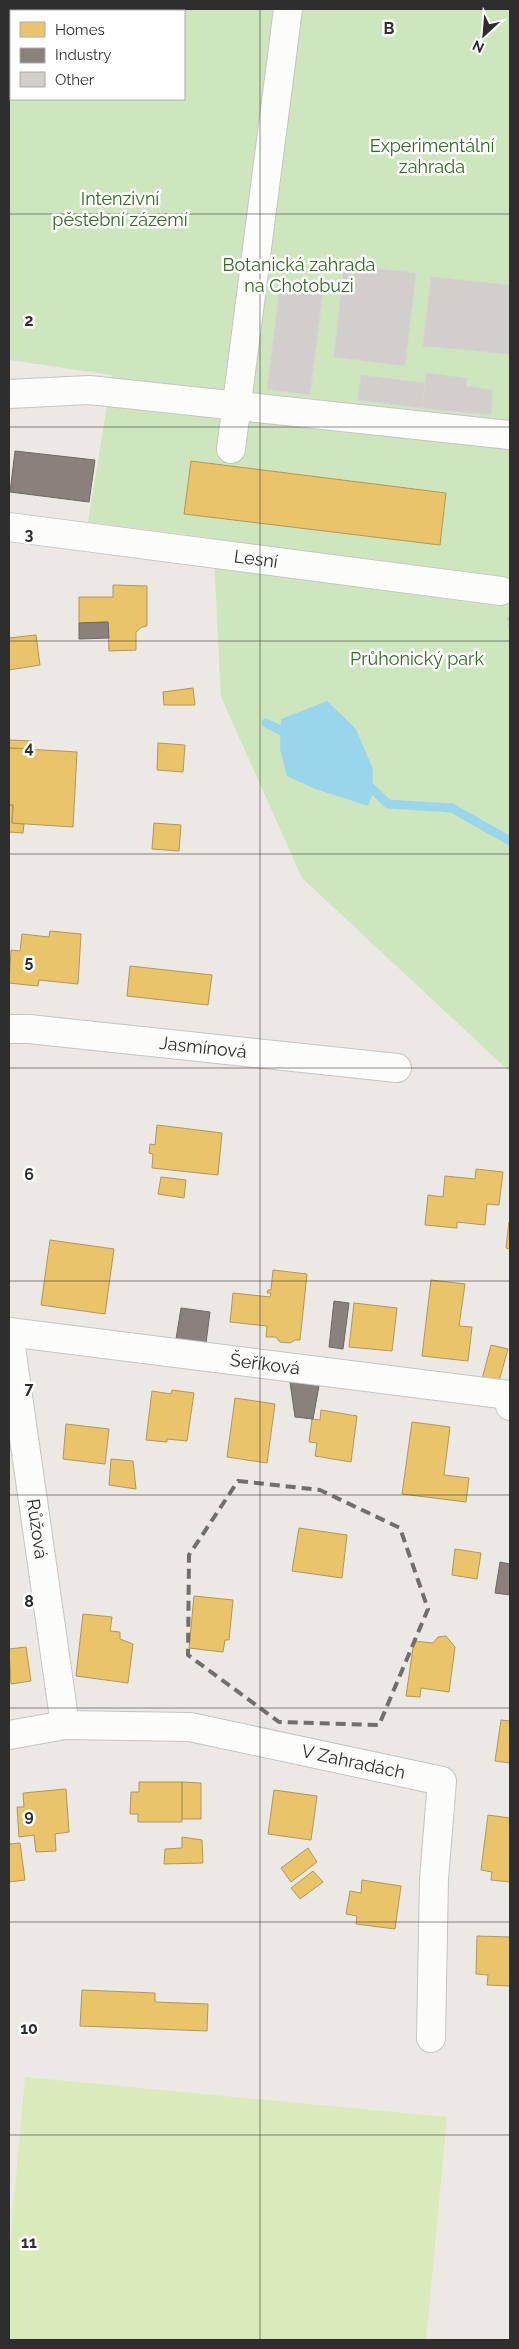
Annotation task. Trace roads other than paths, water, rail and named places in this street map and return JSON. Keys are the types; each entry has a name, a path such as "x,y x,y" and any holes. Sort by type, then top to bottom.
{"street":[{"path":"231,448 288,9"},
{"path":"9,394 89,390 510,435"},
{"name":"Lesní","path":"9,527 501,591"},
{"name":"Jasmínová","path":"9,1029 29,1029 397,1068"},
{"name":"Šeříková","path":"9,1333 509,1395 510,1406"},
{"name":"Růžová","path":"9,1333 66,1725"},
{"name":"V Zahradách","path":"9,1734 66,1725 190,1727 442,1781 434,1879 431,2038"}],"water":[{"path":"327,701 356,729 373,769 372,796 368,806 315,789 287,776 280,749 281,719"}],"waterway":[{"path":"266,723 290,735"},
{"path":"364,781 388,804 452,808 510,841"}],"park label":[{"name":"Experimentální zahrada","path":"432,156"},
{"name":"Intenzivní pěstební zázemí","path":"120,209"},
{"name":"Botanická zahrada na Chotobuzi","path":"299,275"},
{"name":"Průhonický park","path":"417,659"}]}
